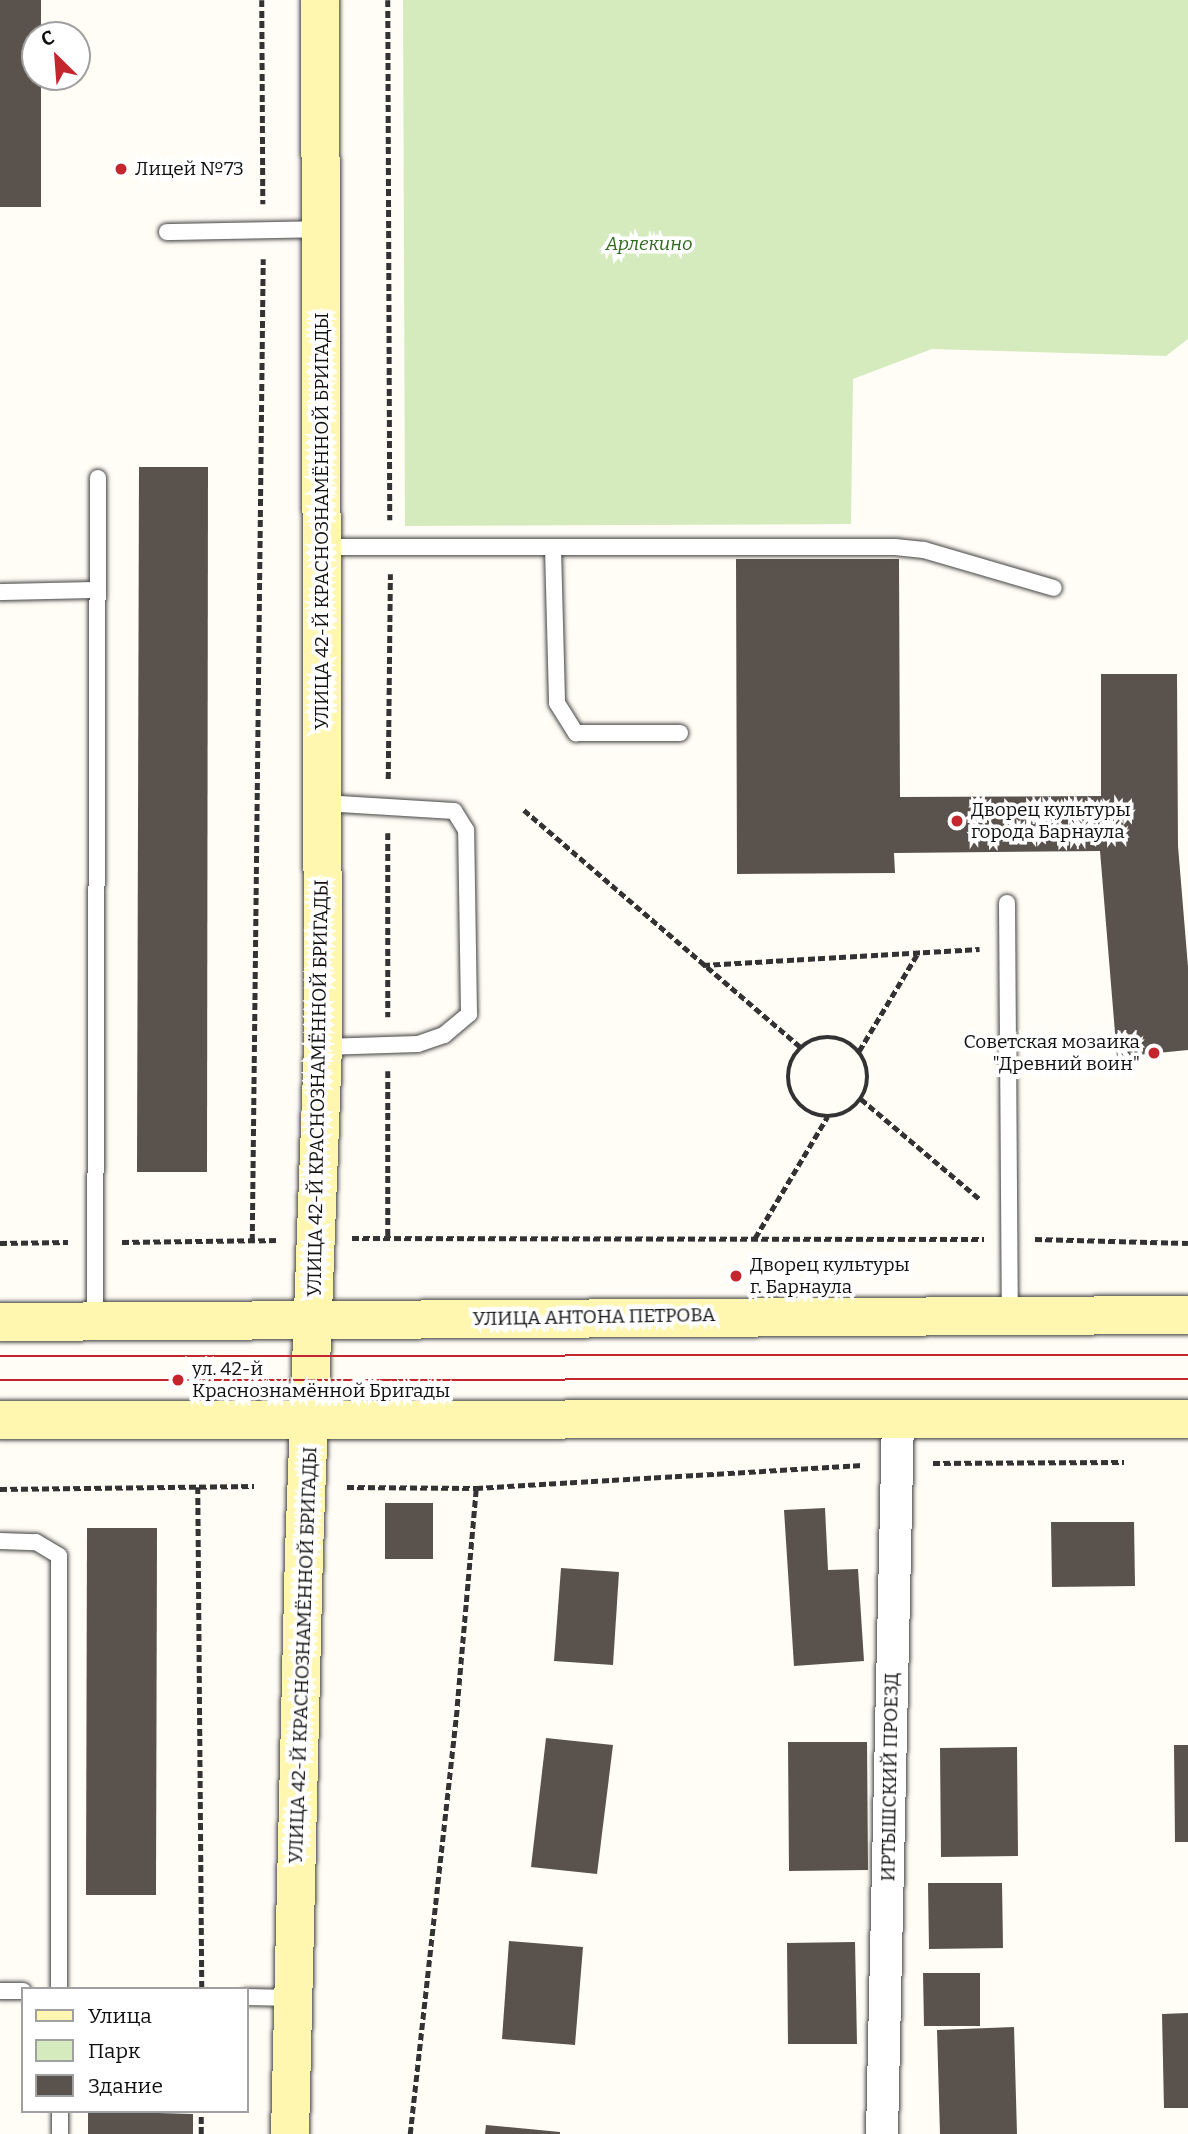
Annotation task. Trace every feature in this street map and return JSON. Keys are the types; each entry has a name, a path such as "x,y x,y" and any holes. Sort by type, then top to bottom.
{"main road":[{"name":"УЛИЦА 42-Й КРАСНОЗНАМЁННОЙ БРИГАДЫ","path":"290,2134 303,1566 312,1420 312,1320 323,1047 324,547 320,0"},
{"name":"УЛИЦА АНТОНА ПЕТРОВА","path":"0,1322 1188,1315"},
{"path":"0,1420 1188,1419"}],"street":[{"name":"ИРТЫШСКИЙ ПРОЕЗД","path":"882,2134 898,1420"}],"lane":[{"path":"167,232 321,229"},
{"path":"95,1321 98,478"},
{"path":"324,547 895,547 924,550 1054,588"},
{"path":"553,548 557,703 576,733 680,733"},
{"path":"0,592 97,590"},
{"path":"323,803 388,804 454,811 466,830 469,1014 444,1035 418,1044 323,1047"},
{"path":"1007,902 1010,1314"},
{"path":"0,1541 36,1542 59,1556 59,1987"},
{"path":"0,1991 21,1991"},
{"path":"248,1997 292,1998"},
{"path":"60,2113 60,2134"}],"path":[{"path":"252,1241 263,230 262,0"},
{"path":"388,0 388,1238"},
{"path":"524,810 801,1047"},
{"path":"702,965 1007,947"},
{"path":"859,1051 918,953"},
{"path":"824,1036 837,1037 859,1051 869,1075 861,1099 853,1109 827,1117 802,1107 789,1084 793,1058 801,1047 824,1036"},
{"path":"861,1099 1010,1232"},
{"path":"755,1238 827,1117"},
{"path":"352,1238 755,1238 1010,1232 1188,1243"},
{"path":"0,1243 282,1240"},
{"path":"347,1487 476,1488 897,1463 1133,1462"},
{"path":"0,1489 254,1486"},
{"path":"198,1487 202,1987"},
{"path":"410,2134 457,1706 476,1488"},
{"path":"201,2113 201,2134"}],"green space":[{"name":"Арлекино","path":"403,0 1188,0 1188,339 1166,356 932,349 853,379 851,524 405,526"}],"building":[{"path":"0,0 41,0 41,21 21,21 21,91 41,91 41,207 0,207"},
{"path":"139,467 208,467 207,1172 137,1172"},
{"name":"Дворец культуры города Барнаула","path":"736,559 899,559 900,797 1101,796 1101,674 1177,674 1178,846 1188,967 1188,1050 1117,1057 1100,851 894,853 895,873 737,874"},
{"path":"385,1503 433,1503 433,1559 385,1559"},
{"path":"825,1508 828,1570 858,1569 864,1661 794,1666 784,1510"},
{"path":"1051,1522 1134,1522 1135,1586 1052,1587"},
{"path":"87,1528 157,1528 156,1895 86,1895"},
{"path":"561,1568 619,1572 613,1665 554,1661"},
{"path":"546,1738 613,1745 597,1874 531,1867"},
{"path":"788,1742 867,1742 868,1870 789,1871"},
{"path":"1174,1745 1188,1745 1188,1842 1175,1842"},
{"path":"1017,1747 1018,1856 941,1857 940,1748"},
{"path":"928,1883 1002,1883 1003,1948 929,1949"},
{"path":"509,1941 583,1947 575,2045 502,2039"},
{"path":"855,1942 857,2044 788,2044 787,1943"},
{"path":"923,1973 980,1973 980,2026 924,2026"},
{"path":"1188,2013 1188,2108 1164,2108 1162,2014"},
{"path":"1014,2027 1017,2134 940,2134 937,2030"},
{"path":"88,2113 193,2114 193,2134 88,2134"},
{"path":"486,2125 560,2132 560,2134 485,2134"}],"tram line":[{"path":"0,1356 1188,1355"},
{"path":"0,1380 1188,1379"}],"place":[{"name":"Лицей №73","path":"121,169"},
{"name":"Дворец культуры города Барнаула","path":"957,821"},
{"name":"Советская мозаика \"Древний воин\"","path":"1154,1053"},
{"name":"Дворец культуры г. Барнаула","path":"736,1276"},
{"name":"ул. 42-й Краснознамённой Бригады","path":"178,1380"}]}
